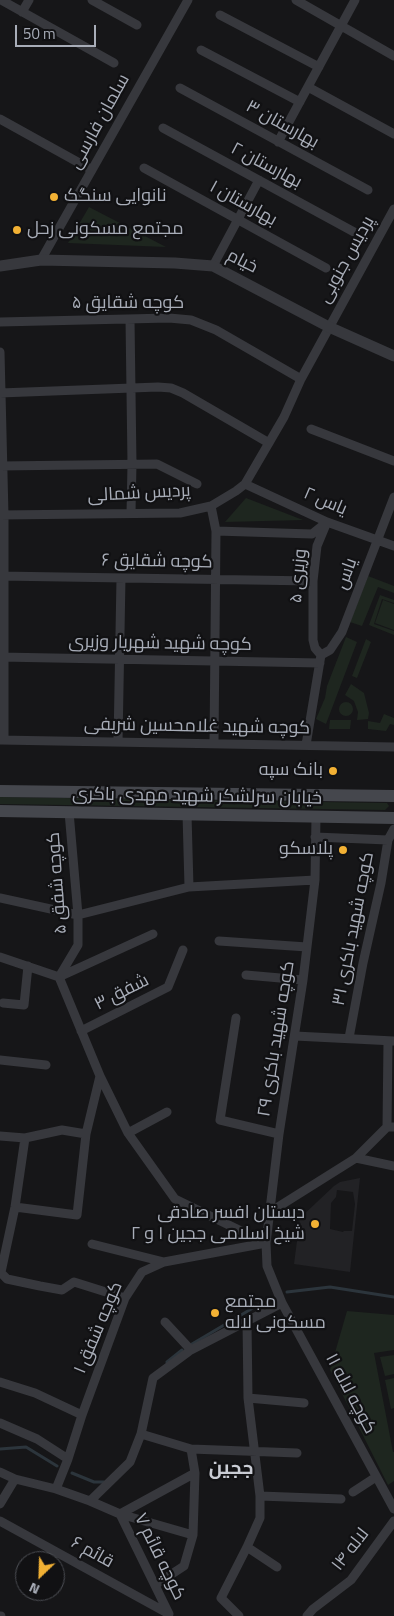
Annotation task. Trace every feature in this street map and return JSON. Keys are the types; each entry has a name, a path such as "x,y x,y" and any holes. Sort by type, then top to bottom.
{"main road":[{"name":"خیابان سرلشکر شهید مهدی باکری","path":"0,791 394,796"},
{"name":"خیابان سرلشکر شهید مهدی باکری","path":"0,811 394,818"}],"street":[{"path":"1,0 114,63"},
{"path":"22,12 29,0"},
{"path":"92,0 137,25"},
{"name":"سلمان فارسی","path":"41,260 188,0"},
{"path":"296,0 394,56"},
{"path":"278,142 355,0"},
{"path":"220,15 319,67"},
{"path":"201,50 300,102"},
{"path":"308,87 394,134"},
{"name":"بهارستان ۳","path":"180,88 368,190"},
{"path":"0,119 92,170"},
{"name":"بهارستان ۲","path":"163,128 354,232"},
{"name":"بهارستان ۱","path":"144,168 326,268"},
{"path":"212,266 259,180"},
{"name":"پردیس جنوبی","path":"329,327 394,209"},
{"name":"خیام","path":"0,266 41,260 175,263 212,266 329,327 394,356"},
{"name":"کوچه شقایق ۵","path":"0,322 169,318 191,320 216,330 300,379"},
{"path":"130,319 131,513"},
{"name":"پردیس شمالی","path":"2,515 180,513 211,506 225,498 245,484 284,417 300,379 329,327"},
{"path":"0,352 2,740"},
{"path":"1,392 171,388 183,393 269,443"},
{"path":"311,429 394,461"},
{"path":"1,466 157,464 197,484"},
{"name":"یاس ۲","path":"245,484 327,522 394,546"},
{"name":"یاس","path":"321,659 330,650 342,632 394,497"},
{"path":"211,506 216,531 214,744"},
{"name":"وزیری ۵","path":"216,531 312,534 327,522"},
{"name":"وزیری ۵","path":"321,659 312,640 313,581 317,546 327,522"},
{"name":"کوچه شقایق ۶","path":"2,576 313,581"},
{"path":"118,742 121,578"},
{"name":"کوچه شهید شهریار وزیری","path":"2,657 216,661 321,659"},
{"path":"306,746 321,659"},
{"name":"کوچه شهید غلامحسین شریفی","path":"2,740 394,747"},
{"name":"کوچه شفق ۵","path":"59,977 78,946 78,915 69,812"},
{"path":"187,814 189,886"},
{"name":"کوچه شهید باکری ۲۹","path":"267,1266 266,1243 279,1134 303,980 315,880 316,816"},
{"name":"کوچه شهید باکری ۳۱","path":"349,1038 388,840 394,829"},
{"path":"315,837 388,840"},
{"path":"0,898 78,915 189,886 315,880"},
{"path":"0,957 59,977 154,934"},
{"path":"219,941 307,947"},
{"name":"شفق ۳","path":"81,1032 168,987 183,950"},
{"path":"3,1003 24,1005 28,966"},
{"path":"246,975 303,980"},
{"path":"59,977 100,1076 128,1133 175,1199 266,1243"},
{"path":"236,1018 220,1120 279,1134"},
{"path":"270,1212 356,1158 390,1127 391,1041 295,1036"},
{"path":"0,1060 46,1065"},
{"path":"15,1207 77,1215 86,1134 100,1076"},
{"path":"128,1133 167,1112"},
{"path":"0,1136 25,1138 62,1130 86,1134"},
{"path":"25,1138 15,1207 0,1272 6,1279 62,1290 74,1282 125,1298"},
{"path":"356,1158 394,1166"},
{"name":"کوچه شفق ۱","path":"56,1490 125,1298 142,1272 164,1262 266,1243"},
{"path":"92,1244 164,1262"},
{"name":"کوچه لاله ۱۱","path":"267,1266 282,1303 394,1510"},
{"path":"90,1501 130,1462 141,1434 153,1378 191,1350 282,1303"},
{"path":"239,1616 221,1598 260,1518 260,1496 248,1398 246,1321"},
{"path":"165,1322 191,1350"},
{"path":"0,1382 35,1393 82,1415"},
{"path":"248,1398 304,1403"},
{"path":"0,1423 37,1439 68,1459"},
{"path":"141,1434 191,1449 298,1452"},
{"path":"154,1585 184,1566 193,1535 195,1473 191,1449"},
{"name":"کوچه قائم ۷","path":"0,1472 15,1479 90,1501 120,1514 168,1615"},
{"path":"120,1514 195,1473"},
{"path":"353,1492 376,1477"},
{"path":"0,1504 15,1479"},
{"path":"260,1496 341,1499"},
{"path":"120,1514 193,1535"},
{"name":"قائم ۶","path":"0,1521 168,1615"},
{"name":"لاله ۱۴","path":"307,1616 313,1609 351,1580 394,1521"},
{"path":"247,1547 277,1566"}],"shaded area":[{"path":"89,207 166,247 68,243"},
{"path":"246,498 303,520 225,522"},
{"path":"368,576 394,586 394,593 378,587 362,626 350,622"},
{"path":"380,595 394,600 394,603 382,599 374,624 394,631 394,635 369,625"},
{"path":"383,600 394,604 394,630 375,623"},
{"path":"346,637 357,642 326,724 316,719"},
{"path":"366,639 371,642 357,678 352,676"},
{"path":"351,684 364,693 369,713 368,719 357,720 358,712 354,701 345,695"},
{"path":"343,702 349,702 353,709 349,716 343,716 339,712 339,706"},
{"path":"384,714 394,718 394,725 390,724 386,731 368,729 368,721 380,723"},
{"path":"330,720 351,720 350,729 329,729"},
{"path":"0,797 387,803 389,806 385,810 0,804"},
{"name":"دبستان افسر صادقی شیخ اسلامی ججین ۱ و ۲","path":"360,1178 350,1272 294,1264 300,1218 340,1182","holes":["337,1190 353,1192 355,1204 352,1231 343,1232 330,1229 331,1203 336,1197"]},
{"path":"347,1311 394,1315 394,1350 374,1353 394,1452 394,1481 388,1485 330,1370"},
{"path":"394,1355 394,1374 385,1376 380,1357"},
{"path":"394,1378 394,1408 391,1409 385,1380"}],"waterway":[{"path":"287,1292 330,1287 394,1297"},
{"path":"192,1344 263,1302"},
{"path":"167,1362 182,1350"},
{"path":"0,1449 26,1447 57,1466"},
{"path":"72,1473 94,1482 104,1482"}],"place":[{"name":"نانوایی سنگک","path":"54,197"},
{"name":"مجتمع مسکونی زحل","path":"17,230"},
{"name":"بانک سپه","path":"333,771"},
{"name":"پلاسکو","path":"343,850"},
{"name":"دبستان افسر صادقی شیخ اسلامی ججین ۱ و ۲","path":"315,1224"},
{"name":"مجتمع مسکونی لاله","path":"215,1313"}],"district":[{"name":"ججین","path":"231,1469"}]}
